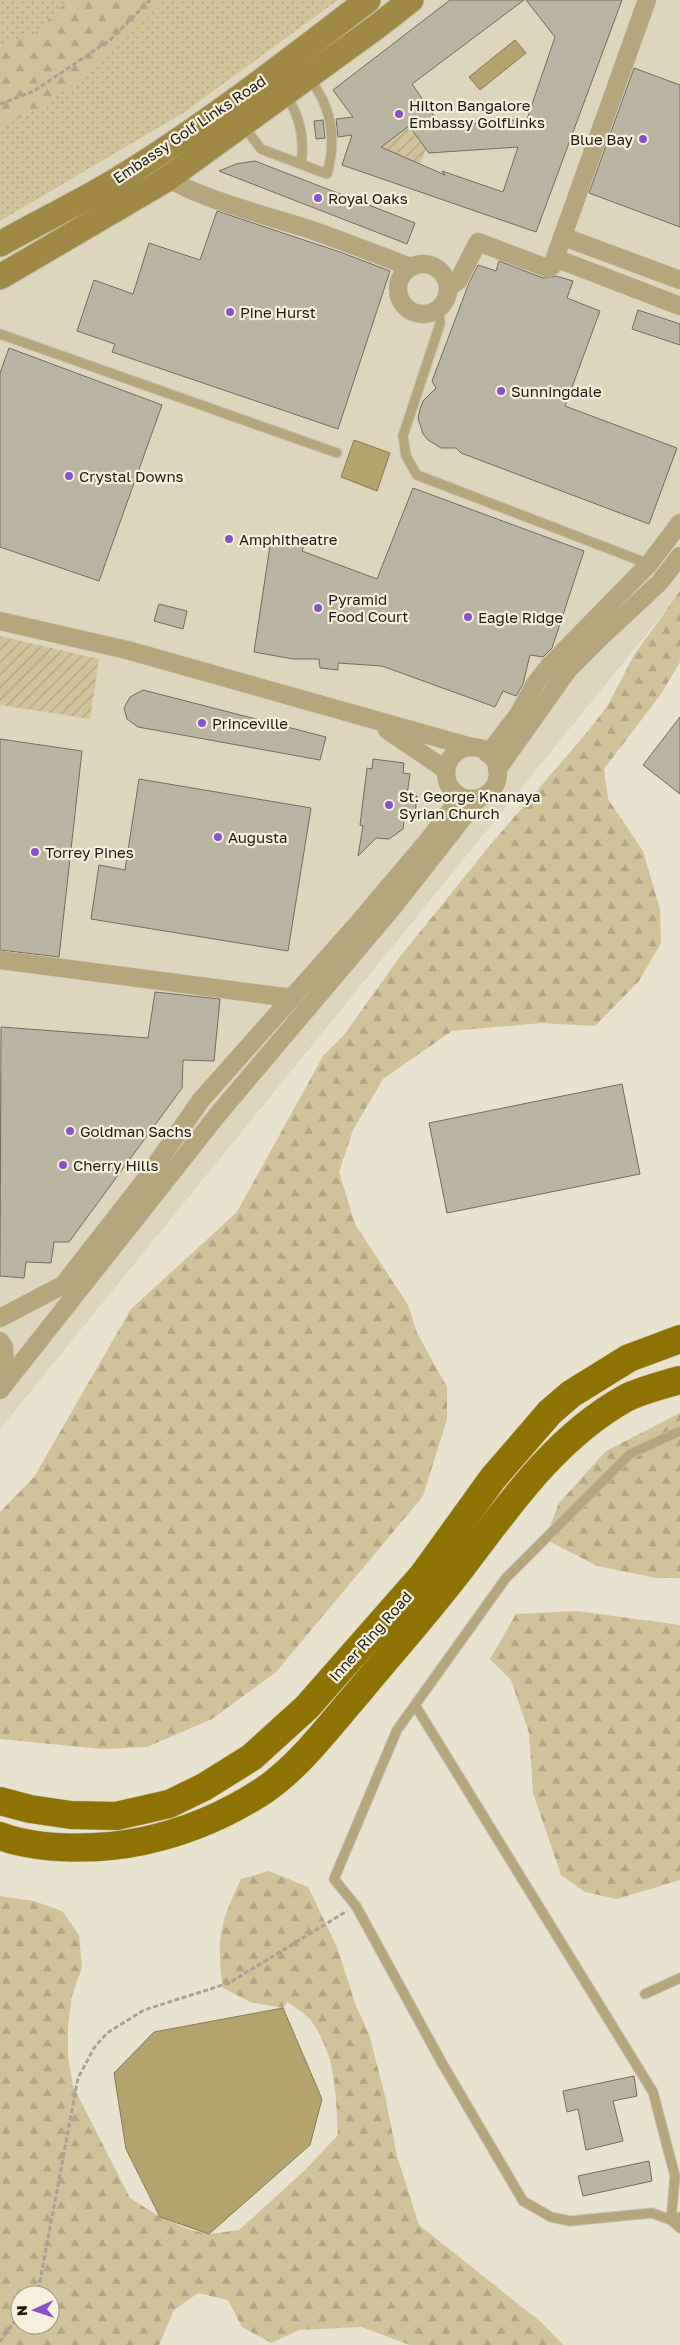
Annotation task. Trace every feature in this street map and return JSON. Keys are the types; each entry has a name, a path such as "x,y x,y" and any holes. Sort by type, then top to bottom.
{"main road":[{"name":"Inner Ring Road","path":"0,1801 30,1809 71,1816 116,1816 168,1804 204,1787 252,1758 307,1707 424,1576 493,1478 550,1412 571,1394 629,1358 680,1340"},
{"name":"Inner Ring Road","path":"0,1836 12,1840 68,1847 120,1846 176,1834 211,1820 264,1790 304,1756 445,1590 517,1495 550,1458 594,1418 621,1401 680,1380"}],"street":[{"name":"Embassy Golf Links Road","path":"0,244 116,181 153,157 368,0"},
{"path":"0,277 167,178 359,40 411,0"},
{"path":"448,288 458,280 478,242 546,268 552,266 564,237 647,0"},
{"path":"342,20 359,40"},
{"path":"153,157 167,178 197,192 318,232 410,267"},
{"path":"564,237 680,280"},
{"path":"555,258 680,306"},
{"path":"420,263 431,264 440,270 446,278 448,288 446,299 439,308 430,313 420,314 410,310 402,303 398,294 398,283 402,274 410,267 420,263"},
{"path":"488,754 518,716 536,684 550,665 649,564 680,523"},
{"path":"0,1318 63,1285 146,1180 201,1100 469,798 493,788 497,770 568,670 660,582 680,556"},
{"path":"0,621 126,650 375,722 480,749 494,761 497,770"},
{"path":"375,722 446,770"},
{"path":"469,798 449,786 446,770 454,755 471,748"},
{"path":"2,1387 219,1113 394,906 469,798"},
{"path":"0,960 292,998"},
{"path":"0,1341 4,1347 2,1387"}],"lane":[{"path":"242,124 261,149 327,174 332,151 332,127 329,114 317,88 308,77"},
{"path":"284,94 296,112 302,132 301,164"},
{"path":"439,308 440,324 403,436 406,456 417,475 649,564"},
{"path":"0,334 337,453"},
{"path":"680,1431 630,1454 506,1578 397,1730 334,1879 356,1906 442,2063 523,2201 551,2217 570,2221 652,2213 671,2220 680,2228"},
{"path":"415,1705 653,2092 675,2176 671,2220"},
{"path":"645,1994 680,1978"},
{"path":"671,2220 680,2217"}],"path":[{"path":"0,104 34,91 110,40 150,0"},
{"path":"39,2285 78,2078 94,2048 107,2033 144,2010 229,1983 356,1906"},
{"path":"0,2342 10,2328"}],"shaded area":[{"path":"338,0 680,0 680,593 0,1429 0,221 185,112"},
{"path":"515,40 526,53 480,90 469,77"},
{"path":"354,440 390,453 377,491 341,477"},
{"path":"283,2008 322,2099 310,2145 209,2234 160,2217 126,2149 114,2073 154,2032"}],"green space":[{"path":"0,0 338,0 185,112 0,221"},
{"path":"69,0 165,0 87,77 0,130 0,47 34,34"},
{"path":"409,126 426,149 420,164 381,147"},
{"path":"680,591 680,662 661,694 604,769 608,799 643,851 660,909 661,943 639,981 595,1026 541,1023 452,1031 383,1079 353,1130 339,1172 355,1224 408,1305 417,1333 447,1387 447,1419 423,1496 276,1672 212,1719 147,1747 102,1749 0,1739 0,1512 34,1477 131,1309 237,1212 323,1056 344,1035 399,958 491,844 589,730 608,705 634,655"},
{"path":"0,636 99,659 90,719 0,705"},
{"path":"680,1413 680,1578 656,1578 597,1566 545,1539 559,1503 606,1451"},
{"path":"577,1611 680,1625 680,1880 617,1899 585,1892 561,1875 533,1793 529,1733 511,1680 490,1659 516,1614"},
{"path":"269,1871 308,1887 337,1947 356,2006 369,2034 385,2096 397,2156 419,2225 542,2323 563,2345 410,2345 362,2327 299,2330 271,2343 242,2327 228,2300 198,2293 174,2310 159,2345 0,2345 0,1896 34,1901 62,1911 79,1935 82,1967 72,1996 68,2027 68,2057 73,2086 130,2198 160,2217 190,2230 209,2234 239,2230 304,2171 338,2135 335,2091 330,2062 320,2035 310,2019 288,2002 283,2008 250,2002 223,1988 220,1944 228,1908 241,1879"}],"building":[{"path":"450,0 524,0 412,84 441,126 527,119 555,37 526,0 622,0 536,232 342,165 352,135 338,137 336,119 353,117 333,90","holes":["409,126 429,153 518,147 503,192 442,171 445,175 381,147"]},
{"name":"Blue Bay","path":"634,68 680,85 680,227 589,193"},
{"path":"323,120 325,138 316,139 314,121"},
{"name":"Royal Oaks","path":"255,161 415,223 407,244 219,171 236,164"},
{"name":"Pine Hurst","path":"217,211 340,252 390,271 338,429 112,352 115,344 77,331 94,280 133,294 149,243 200,260"},
{"name":"Sunningdale","path":"499,261 543,278 556,276 573,281 567,298 600,311 565,406 677,448 649,524 461,453 456,448 441,448 428,440 423,434 418,418 420,409 423,401 436,388 432,381 469,283 478,265 496,271"},
{"path":"638,310 680,324 680,345 632,329"},
{"name":"Crystal Downs","path":"9,348 162,405 99,581 0,547 0,373"},
{"name":"Eagle Ridge","path":"413,488 584,551 552,648 543,657 530,655 523,684 516,696 503,691 495,707 382,666 338,663 338,670 320,668 319,659 293,659 254,652 271,539 305,542 302,551 377,579"},
{"path":"159,604 187,611 183,629 154,621"},
{"name":"Princeville","path":"143,690 326,737 320,760 138,727 127,719 124,708 130,697"},
{"path":"680,717 680,794 643,765"},
{"name":"Torrey Pines","path":"0,739 82,751 59,957 0,950"},
{"name":"St. George Knanaya Syrian Church","path":"373,759 404,763 403,773 410,774 407,795 417,796 415,815 405,814 403,829 389,839 376,838 358,856 363,826 360,825 367,768 372,769"},
{"name":"Augusta","path":"139,779 311,808 288,951 91,919 99,865 125,870"},
{"name":"Cherry Hills","path":"155,992 220,999 214,1061 183,1060 182,1088 69,1242 54,1242 51,1263 26,1262 24,1278 0,1276 1,1027 148,1038"},
{"path":"622,1084 640,1174 447,1213 429,1123"},
{"path":"634,2076 637,2096 613,2101 623,2141 586,2150 578,2109 567,2112 563,2091"},
{"path":"649,2161 652,2181 583,2196 578,2176"}],"place":[{"name":"Hilton Bangalore Embassy GolfLinks","path":"399,114"},
{"name":"Blue Bay","path":"643,139"},
{"name":"Royal Oaks","path":"318,198"},
{"name":"Pine Hurst","path":"230,312"},
{"name":"Sunningdale","path":"501,391"},
{"name":"Crystal Downs","path":"69,476"},
{"name":"Amphitheatre","path":"229,539"},
{"name":"Pyramid Food Court","path":"318,608"},
{"name":"Eagle Ridge","path":"468,617"},
{"name":"Princeville","path":"202,723"},
{"name":"St. George Knanaya Syrian Church","path":"389,805"},
{"name":"Augusta","path":"218,837"},
{"name":"Torrey Pines","path":"35,852"},
{"name":"Goldman Sachs","path":"70,1131"},
{"name":"Cherry Hills","path":"63,1165"}]}
